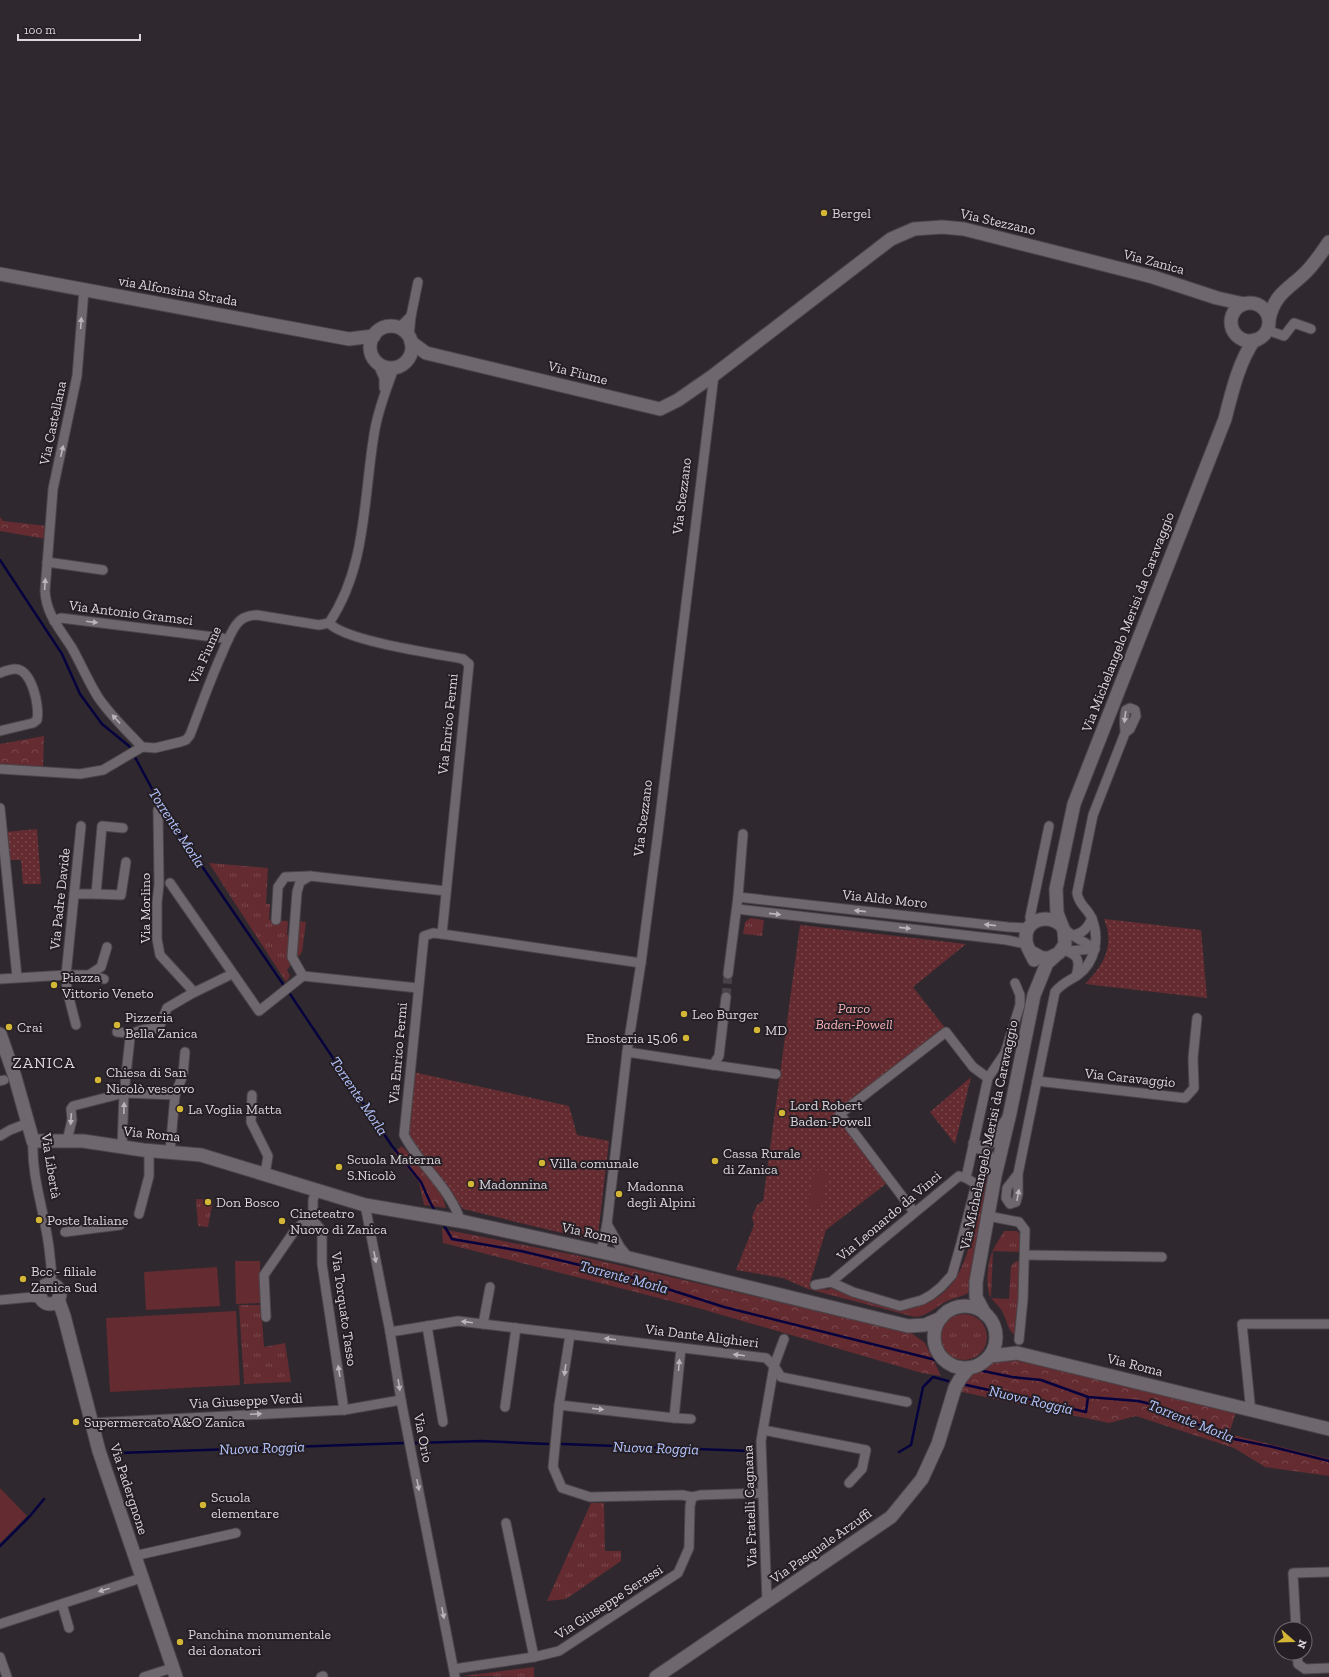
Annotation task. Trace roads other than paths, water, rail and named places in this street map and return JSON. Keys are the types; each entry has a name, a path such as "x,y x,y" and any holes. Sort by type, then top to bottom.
{"street":[{"name":"Via Stezzano","path":"601,1252 607,1224 627,1052 641,963 714,375 891,239 914,229 942,227 964,229 1081,260"},
{"path":"1284,290 1236,310 1232,319 1232,324 1236,334 1244,340 1254,340 1264,335 1272,306 1284,290 1307,271 1329,242"},
{"name":"Via Zanica","path":"1081,260 1153,277 1216,298 1263,308 1268,324"},
{"name":"via Alfonsina Strada","path":"0,274 349,339"},
{"path":"349,339 385,367 394,368 402,365 408,358 411,350 411,316 418,282"},
{"name":"Via Castellana","path":"84,290 77,376 53,489 45,600 54,621 73,650 101,701 141,748"},
{"path":"1216,298 1232,319"},
{"path":"384,393 384,378 374,357 370,344 374,336 385,328 399,328 411,316"},
{"path":"1268,324 1284,336 1294,323 1311,329"},
{"path":"399,328 410,340"},
{"name":"Via Michelangelo Merisi da Caravaggio","path":"1236,334 1240,349 1239,369"},
{"path":"349,339 374,336"},
{"name":"Via Fiume","path":"410,340 426,352 660,409 678,400 714,375"},
{"name":"Via Michelangelo Merisi da Caravaggio","path":"985,1314 976,1297 976,1282 995,1176 1010,1114 1034,995 1036,964 1026,938 1033,924 1046,911 1056,889 1074,804 1225,419 1239,369 1246,352 1254,340"},
{"path":"408,358 426,352"},
{"path":"329,623 343,596 355,567 361,544 375,430 384,393 394,368"},
{"path":"47,562 103,570"},
{"name":"Via Fiume","path":"0,769 80,774 103,770 141,748 155,748 186,740 190,735 207,689 228,640 236,625 242,619 252,615 319,625 329,623"},
{"name":"Via Antonio Gramsci","path":"54,621 61,618 207,636 228,640"},
{"name":"Via Enrico Fermi","path":"329,623 337,630 356,637 463,659 468,662 442,934"},
{"path":"0,673 16,669 23,672 30,679 38,714 37,720 33,723 0,731"},
{"path":"1018,1174 1056,992 1061,985 1086,968 1095,949 1096,937 1092,918 1080,904 1077,893 1093,815 1125,733"},
{"path":"0,808 17,977"},
{"name":"Via Morlino","path":"158,810 159,884 157,903 157,939 160,955 194,992"},
{"name":"Via Padre Davide","path":"66,975 81,826"},
{"path":"96,894 102,826 123,828"},
{"name":"Via Michelangelo Merisi da Caravaggio","path":"1033,924 1030,917 1049,826"},
{"path":"728,974 737,909 743,834"},
{"path":"74,894 121,896 126,862"},
{"path":"304,976 292,957 300,882 310,876"},
{"path":"276,920 278,887 285,877 310,876 340,878 446,891"},
{"path":"170,883 259,1012 290,985 304,976 418,988"},
{"name":"Via Michelangelo Merisi da Caravaggio","path":"1034,995 1047,963 1061,952 1066,937 1057,913 1056,889"},
{"name":"Via Aldo Moro","path":"738,897 1000,926 1033,924"},
{"name":"Via Aldo Moro","path":"737,909 1007,940 1029,948"},
{"path":"1071,936 1083,933 1088,927 1092,918"},
{"path":"1033,924 1051,919 1061,925 1071,936 1087,943 1095,949"},
{"name":"Via Enrico Fermi","path":"455,1221 457,1209 450,1197 410,1146 404,1135 424,936 433,933 442,934 641,963"},
{"path":"88,975 101,967 107,947"},
{"path":"1029,948 1042,958 1061,952 1095,949"},
{"path":"1061,952 1074,954 1078,960 1079,968 1076,976"},
{"path":"122,1147 124,1093 130,1038 138,1031 159,1028 167,1008 194,992 232,974"},
{"path":"66,975 67,990 76,1025"},
{"path":"0,979 66,975 88,975 104,979"},
{"name":"Via Michelangelo Merisi da Caravaggio","path":"966,1178 988,1078 1005,1053 1020,1005 1020,994 1015,983"},
{"path":"713,1065 719,1056 726,997"},
{"name":"Via Caravaggio","path":"1037,1082 1185,1098 1194,1088 1193,1058 1197,1018"},
{"path":"116,1032 126,1033 130,1038"},
{"path":"914,1212 840,1114 946,1032 973,1067 988,1078"},
{"name":"Via Libertà","path":"0,1034 8,1079 28,1123 33,1141 34,1167 47,1234 49,1294"},
{"path":"170,1152 175,1095 183,1075 185,1052"},
{"path":"627,1052 776,1074"},
{"path":"67,1141 72,1120 71,1109 73,1106 124,1093 175,1095"},
{"path":"252,1095 251,1122 268,1156 265,1174"},
{"path":"973,1145 981,1146 993,1143 1000,1127 1010,1114"},
{"path":"0,1136 10,1130 28,1123"},
{"name":"Via Roma","path":"33,1141 83,1141 149,1150 201,1154 365,1205 455,1221 629,1258 908,1326 934,1341"},
{"path":"973,1145 987,1152 993,1161 995,1176"},
{"path":"139,1214 149,1176 149,1150"},
{"name":"Via Leonardo da Vinci","path":"959,1176 966,1178 976,1184 952,1275 931,1295 922,1300 900,1306 853,1292 831,1282 959,1176"},
{"name":"Via Torquato Tasso","path":"316,1191 313,1200 313,1220 322,1231 322,1264 344,1410"},
{"name":"Via Orio","path":"365,1205 454,1673"},
{"path":"988,1216 1019,1222 1025,1230 1023,1299 1018,1346"},
{"path":"266,1317 264,1275 302,1224 313,1220"},
{"path":"65,1232 120,1224"},
{"path":"607,1224 629,1258"},
{"path":"1025,1255 1162,1257"},
{"path":"814,1285 831,1282"},
{"name":"Via Michelangelo Merisi da Caravaggio","path":"962,1306 976,1282"},
{"path":"483,1324 490,1287"},
{"path":"0,1300 49,1294"},
{"name":"Via Padergnone","path":"49,1294 99,1451 174,1672"},
{"path":"962,1306 978,1309 985,1314"},
{"name":"Via Roma","path":"908,1326 925,1325 941,1318 947,1312 962,1306"},
{"name":"Via Roma","path":"985,1314 994,1326 996,1334 1008,1347 1018,1346 1247,1409 1329,1429"},
{"path":"941,1318 936,1329 934,1341 936,1349 946,1362 961,1368 969,1368"},
{"name":"Via Dante Alighieri","path":"390,1332 458,1321 766,1358 781,1376 907,1402"},
{"path":"1247,1409 1250,1403 1242,1324 1329,1324"},
{"path":"427,1326 442,1422"},
{"path":"505,1407 516,1328"},
{"path":"990,1356 994,1349 996,1334"},
{"path":"570,1335 553,1468 562,1488 590,1498 682,1495 692,1498 700,1495 763,1493"},
{"name":"Via Fratelli Cagnana","path":"767,1602 761,1441 774,1366 784,1339"},
{"name":"Via Roma","path":"969,1368 981,1364 990,1356 1018,1346"},
{"path":"674,1418 681,1348"},
{"name":"Via Pasquale Arzuffi","path":"946,1362 952,1378 952,1396"},
{"name":"Via Pasquale Arzuffi","path":"656,1677 891,1517 922,1479 938,1444 952,1396 960,1379 969,1368"},
{"name":"Via Giuseppe Verdi","path":"91,1423 344,1410 401,1400"},
{"path":"560,1405 691,1419"},
{"path":"763,1430 866,1450 862,1469 849,1483"},
{"name":"Via Giuseppe Serassi","path":"454,1673 559,1651 678,1573 689,1548 690,1506 692,1498"},
{"path":"506,1523 534,1657"},
{"path":"134,1556 236,1533"},
{"path":"1296,1621 1294,1573 1329,1572"},
{"path":"0,1624 141,1578"},
{"path":"62,1604 69,1628"},
{"path":"0,1657 7,1677"},
{"path":"1298,1661 1298,1664 1305,1669 1329,1668"},
{"path":"144,1677 174,1672"}],"waterway":[{"name":"Torrente Morla","path":"0,560 62,654 80,694 102,724 129,746 164,811 285,987"},
{"name":"Torrente Morla","path":"288,991 392,1146 421,1182 436,1213"},
{"name":"Torrente Morla","path":"442,1222 452,1239 521,1251 630,1277 724,1307 936,1360"},
{"name":"Torrente Morla","path":"983,1371 1012,1377 1041,1380 1088,1397 1138,1401 1159,1406 1224,1437 1329,1461"},
{"name":"Nuova Roggia","path":"899,1452 911,1445 923,1387 933,1377 948,1381"},
{"name":"Nuova Roggia","path":"962,1384 1086,1412 1088,1397"},
{"path":"414,1443 482,1441 548,1444"},
{"name":"Nuova Roggia","path":"118,1453 405,1443"},
{"name":"Nuova Roggia","path":"562,1444 750,1451"},
{"path":"0,1546 30,1516 44,1499"}],"tunnel":[{"path":"726,997 728,974"}],"place":[{"name":"Bergel","path":"824,213"},
{"name":"Piazza Vittorio Veneto","path":"54,985"},
{"name":"Leo Burger","path":"684,1014"},
{"name":"Pizzeria Bella Zanica","path":"117,1025"},
{"name":"Crai","path":"9,1027"},
{"name":"MD","path":"757,1030"},
{"name":"Enosteria 15.06","path":"686,1038"},
{"name":"Chiesa di San Nicolò vescovo","path":"98,1080"},
{"name":"La Voglia Matta","path":"180,1109"},
{"name":"Lord Robert Baden-Powell","path":"782,1113"},
{"name":"Cassa Rurale di Zanica","path":"715,1161"},
{"name":"Villa comunale","path":"542,1163"},
{"name":"Scuola Materna S.Nicolò","path":"339,1167"},
{"name":"Madonnina","path":"471,1184"},
{"name":"Madonna degli Alpini","path":"619,1194"},
{"name":"Don Bosco","path":"208,1202"},
{"name":"Poste Italiane","path":"39,1220"},
{"name":"Cineteatro Nuovo di Zanica","path":"282,1221"},
{"name":"Bcc - filiale Zanica Sud","path":"23,1279"},
{"name":"Supermercato A&O Zanica","path":"76,1422"},
{"name":"Scuola elementare","path":"203,1505"},
{"name":"Panchina monumentale dei donatori","path":"180,1642"}],"district":[{"name":"ZANICA","path":"44,1062"}],"park label":[{"name":"Parco Baden-Powell","path":"854,1016"}]}
